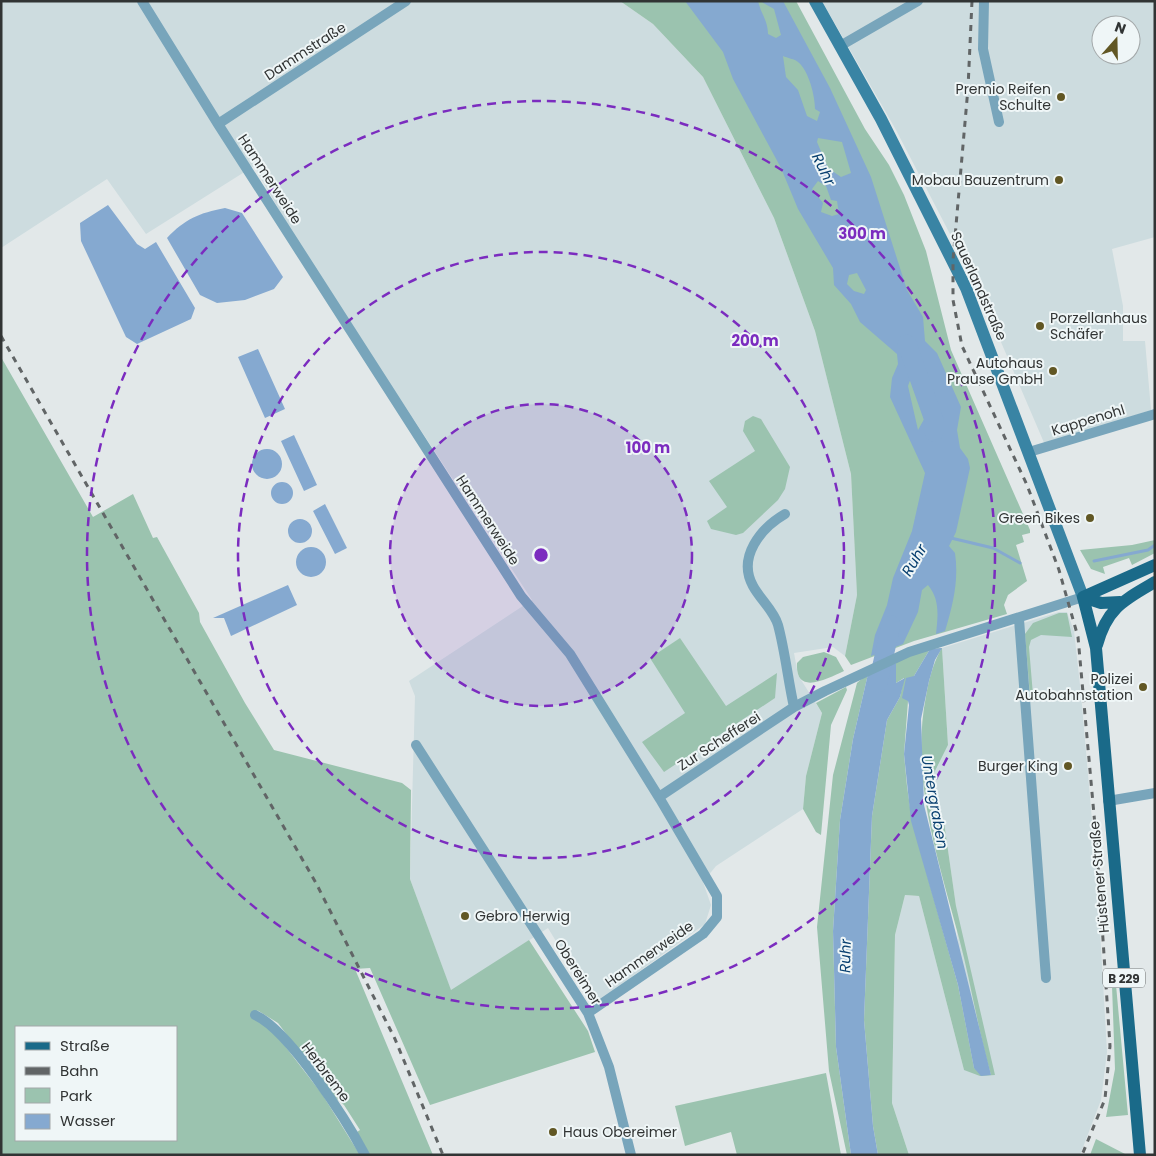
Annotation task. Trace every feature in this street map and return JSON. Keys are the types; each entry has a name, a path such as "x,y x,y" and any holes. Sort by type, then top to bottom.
{"main road":[{"path":"1083,597 1155,565"},
{"name":"B 229","path":"1096,648 1105,622 1120,602 1155,582"},
{"path":"1083,597 1101,603 1120,602"},
{"name":"Hüstener Straße","path":"1083,597 1096,648 1140,1155"}],"street":[{"name":"Hammerweide","path":"142,1 218,124 521,596 570,654 659,797 717,896 717,917 703,934 588,1013"},
{"name":"Dammstraße","path":"218,124 406,1"},
{"name":"Sauerlandstraße","path":"815,1 882,119 966,288 1083,597"},
{"path":"840,46 918,1"},
{"path":"984,1 983,49 999,122"},
{"name":"Kappenohl","path":"1029,452 1155,414"},
{"path":"785,514 762,531 754,543 749,557 749,568 752,584 778,623 794,707"},
{"path":"1046,978 1019,618 1083,597"},
{"name":"Zur Schefferei","path":"659,797 794,707 825,691 909,652 1019,618"},
{"name":"Obereimer","path":"416,745 588,1013 609,1067 631,1155"},
{"path":"1108,801 1155,793"},
{"name":"Herbreme","path":"255,1015 276,1030 305,1066 348,1124 365,1155"}],"shaded area":[{"path":"1,1 620,1 653,24 703,77 774,218 815,331 851,474 857,595 845,656 833,647 794,653 798,675 822,713 806,776 803,809 716,866 703,882 711,905 705,924 594,1004 548,928 451,991 410,879 415,696 409,681 532,600 405,406 323,287 254,166 146,234 107,179 1,248"},
{"path":"822,1 1155,1 1155,237 1112,249 1123,306 1123,341 1145,341 1151,410 1045,445 977,286 896,130"},
{"path":"1059,612 1067,612 1074,631 1097,878 1107,1052 1101,1100 1080,1155 909,1155 892,1103 895,935 905,895 919,896 964,1070 956,906 944,822 937,817 933,775 948,745 942,648"}],"green space":[{"path":"620,1 796,1 865,129 889,165 904,195 926,251 951,350 1030,530 1030,533 1022,535 1024,542 1016,545 1027,581 1008,595 1004,605 1007,614 914,641 851,665 845,656 857,595 851,474 815,331 774,218 703,77 653,24"},
{"path":"1,357 93,517 133,494 153,538 157,537 199,613 200,622 245,703 274,750 402,783 411,790 410,879 451,990 529,940 588,1031 595,1052 430,1105 370,968 355,969 433,1155 370,1155 357,1132 360,1130 344,1105 333,1096 278,1023 257,1010 322,1094 360,1155 1,1155"},
{"path":"753,416 761,419 790,467 785,489 778,500 743,533 736,535 711,529 707,521 727,507 709,481 755,451 743,431 745,421"},
{"path":"1155,540 1155,553 1132,565 1129,558 1103,567 1105,574 1091,569 1080,550 1132,545"},
{"path":"1059,613 1067,613 1072,637 1041,635 1031,640 1029,647 1033,695 1030,696 1025,634 1033,623"},
{"path":"680,638 726,706 777,673 775,698 664,772 642,742 685,713 650,658"},
{"path":"942,648 948,745 933,775 937,816 944,822 956,906 995,1075 980,1076 964,1070 919,896 905,895 895,935 892,1103 909,1155 878,1155 873,1126 864,1020 872,816 887,720 900,697 904,678 896,683 896,663 872,673 897,660 929,650 914,676 908,701 904,754 912,821 958,985 974,1068 991,1075 963,955 935,848 924,788 921,758 922,727 928,684 941,649 935,649"},
{"path":"824,652 836,657 844,671 822,681 807,682 801,680 797,663 803,657"},
{"path":"868,675 853,739 840,820 833,931 836,1047 851,1155 847,1155 829,1071 817,927 833,775 857,683"},
{"path":"846,687 847,690 831,725 821,835 816,832 803,809 806,776 822,713 816,703"},
{"path":"1116,985 1128,1115 1106,1117 1115,1069 1112,986"},
{"path":"826,1073 841,1155 737,1155 731,1132 685,1146 675,1106"},
{"path":"1096,1139 1127,1155 1090,1155"}],"water":[{"path":"685,1 758,1 767,25 768,34 776,38 781,35 774,9 760,1 783,1 830,88 871,177 907,290 923,317 925,341 937,353 961,407 957,430 960,448 968,459 970,468 956,532 949,546 955,553 956,583 945,631 936,634 938,614 935,596 928,585 922,590 918,612 903,644 871,656 875,635 887,605 893,578 912,531 925,473 890,397 892,378 898,364 897,354 860,322 851,304 834,285 833,268 798,209 781,168 733,79 723,52","holes":["783,56 797,61 805,71 813,91 815,109 820,112 817,121 807,116 798,90 786,77","818,138 842,142 851,173 841,177 828,168 817,142","818,181 826,186 831,200 837,201 839,214 832,216 821,212 823,203 812,189","857,273 866,290 864,294 854,291 847,284 849,275","918,358 931,385 932,405 918,430 908,386"]},
{"path":"108,205 137,244 145,249 156,242 195,308 191,319 137,344 126,337 81,241 80,223"},
{"path":"225,208 242,213 283,277 274,289 245,300 217,303 200,295 167,238 186,221 208,212"},
{"path":"258,349 285,409 265,418 238,357"},
{"path":"294,435 317,485 304,491 281,441"},
{"path":"267,449 278,453 282,464 278,475 267,479 256,475 252,464 256,453"},
{"path":"278,482 286,482 293,489 293,497 286,504 278,504 271,497 271,489"},
{"path":"325,504 347,548 335,554 313,511"},
{"path":"300,519 308,523 312,531 308,539 300,543 292,539 288,531 292,523"},
{"path":"311,547 322,551 326,562 322,573 311,577 300,573 296,562 300,551"},
{"path":"288,585 297,605 231,636 224,618 213,618"},
{"path":"942,648 935,660 921,719 924,805 991,1075 981,1076 974,1068 958,985 911,821 904,754 909,705 908,701 902,698 906,678 914,676 930,649"},
{"path":"896,663 896,683 905,678 900,697 887,720 872,816 864,1020 873,1126 878,1155 851,1155 836,1047 833,931 840,820 853,739 868,674"}],"waterway":[{"name":"Ruhr","path":"907,344 934,420 934,432"},
{"path":"951,538 993,548 1020,563"},
{"path":"1094,561 1148,550 1155,545"},
{"name":"Ruhr","path":"878,683 891,625"}],"railway":[{"path":"972,1 968,88 953,260 953,300 962,346 1027,485 1059,570 1078,637 1097,848 1110,1046 1105,1099 1082,1155"},
{"path":"1,336 316,883 395,1039 443,1155"}],"place":[{"name":"Premio Reifen Schulte","path":"1061,97"},
{"name":"Mobau Bauzentrum","path":"1059,180"},
{"name":"Porzellanhaus Schäfer","path":"1040,326"},
{"name":"Autohaus Prause GmbH","path":"1053,371"},
{"name":"Green Bikes","path":"1090,518"},
{"name":"Polizei Autobahnstation","path":"1143,687"},
{"name":"Burger King","path":"1068,766"},
{"name":"Gebro Herwig","path":"465,916"},
{"name":"Haus Obereimer","path":"553,1132"}],"water label":[{"name":"Untergraben","path":"935,802"}]}
